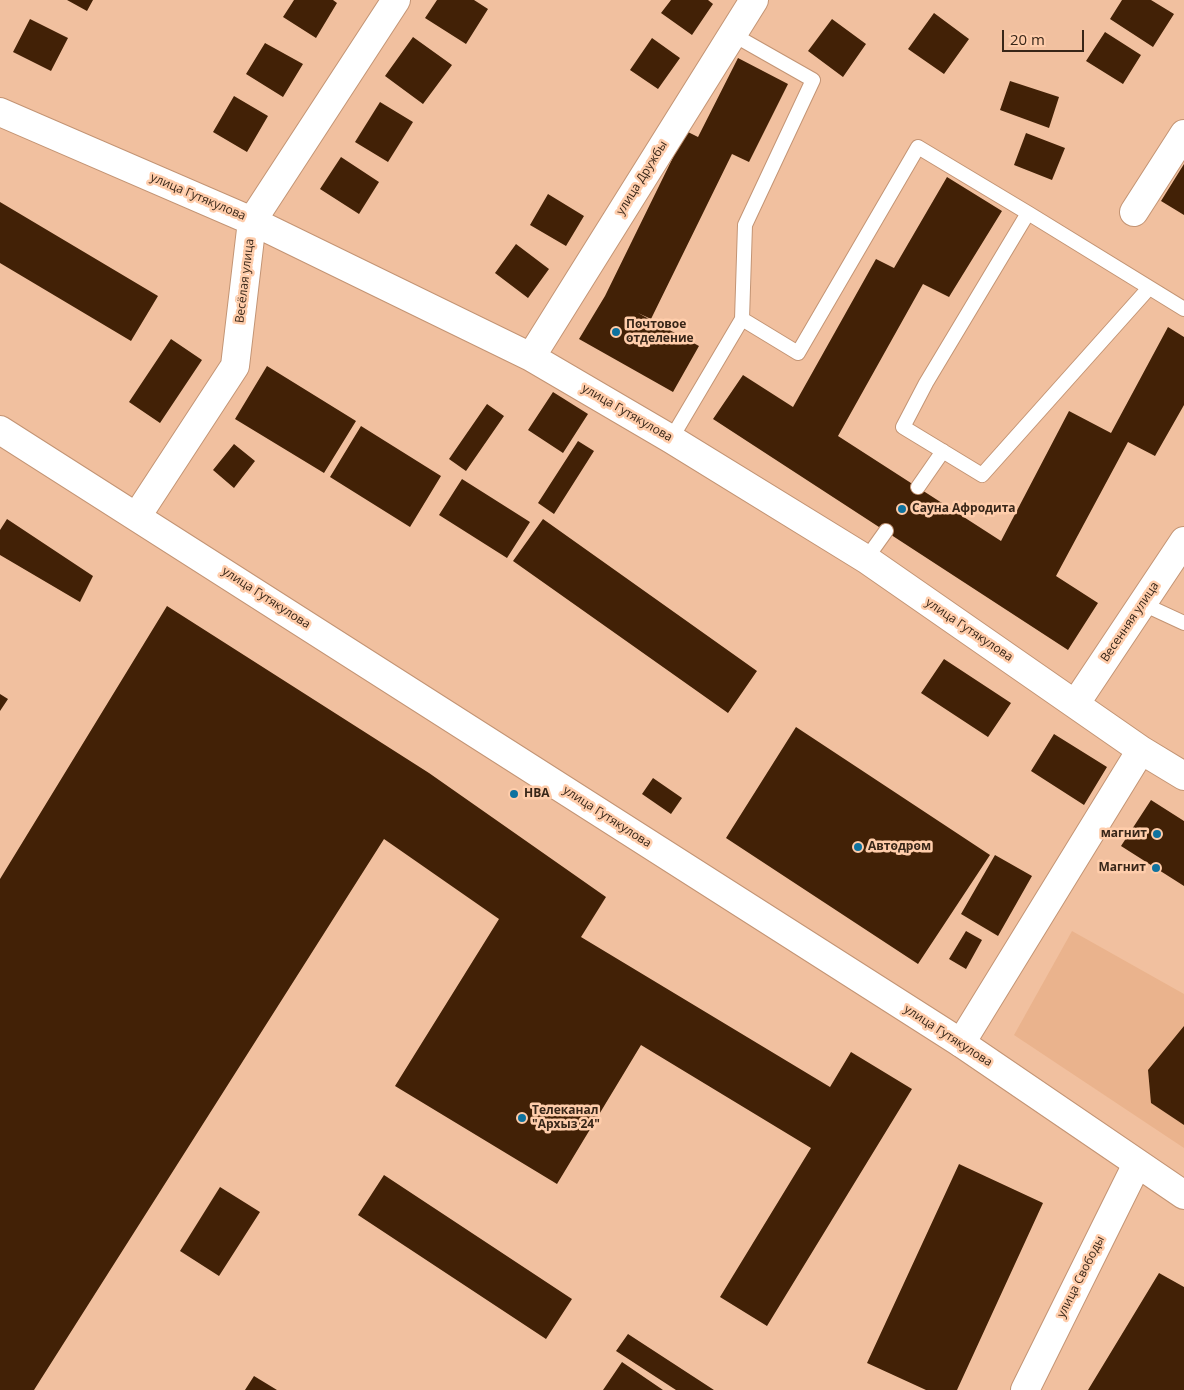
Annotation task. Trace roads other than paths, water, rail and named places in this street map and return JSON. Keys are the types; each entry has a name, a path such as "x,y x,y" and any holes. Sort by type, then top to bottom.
{"street":[{"name":"Весёлая улица","path":"137,516 235,366 252,221 396,0"},
{"name":"улица Дружбы","path":"531,357 754,0"},
{"name":"улица Гутякулова","path":"0,112 252,221 531,357 671,438 866,559 1076,703 1141,750 1184,776"},
{"path":"1134,212 1184,134"},
{"name":"улица Гутякулова","path":"0,430 961,1043 1184,1195"},
{"name":"Весенняя улица","path":"1076,703 1184,541"},
{"path":"961,1043 1141,750"},
{"name":"улица Свободы","path":"1024,1390 1137,1164"}],"lane":[{"path":"671,438 742,319 745,225 813,80 732,34"},
{"path":"742,319 798,354 918,147 1184,309"},
{"path":"1028,213 926,383 903,427 982,475 1148,288"},
{"path":"918,487 943,451"},
{"path":"866,559 886,531"},
{"path":"1143,604 1184,623"}],"place":[{"name":"Почтовое отделение","path":"616,332"},
{"name":"Сауна Афродита","path":"902,509"},
{"name":"НВА","path":"514,794"},
{"name":"магнит","path":"1157,834"},
{"name":"Автодром","path":"858,847"},
{"name":"Магнит","path":"1156,868"},
{"name":"Телеканал \"Архыз 24\"","path":"522,1118"}]}
